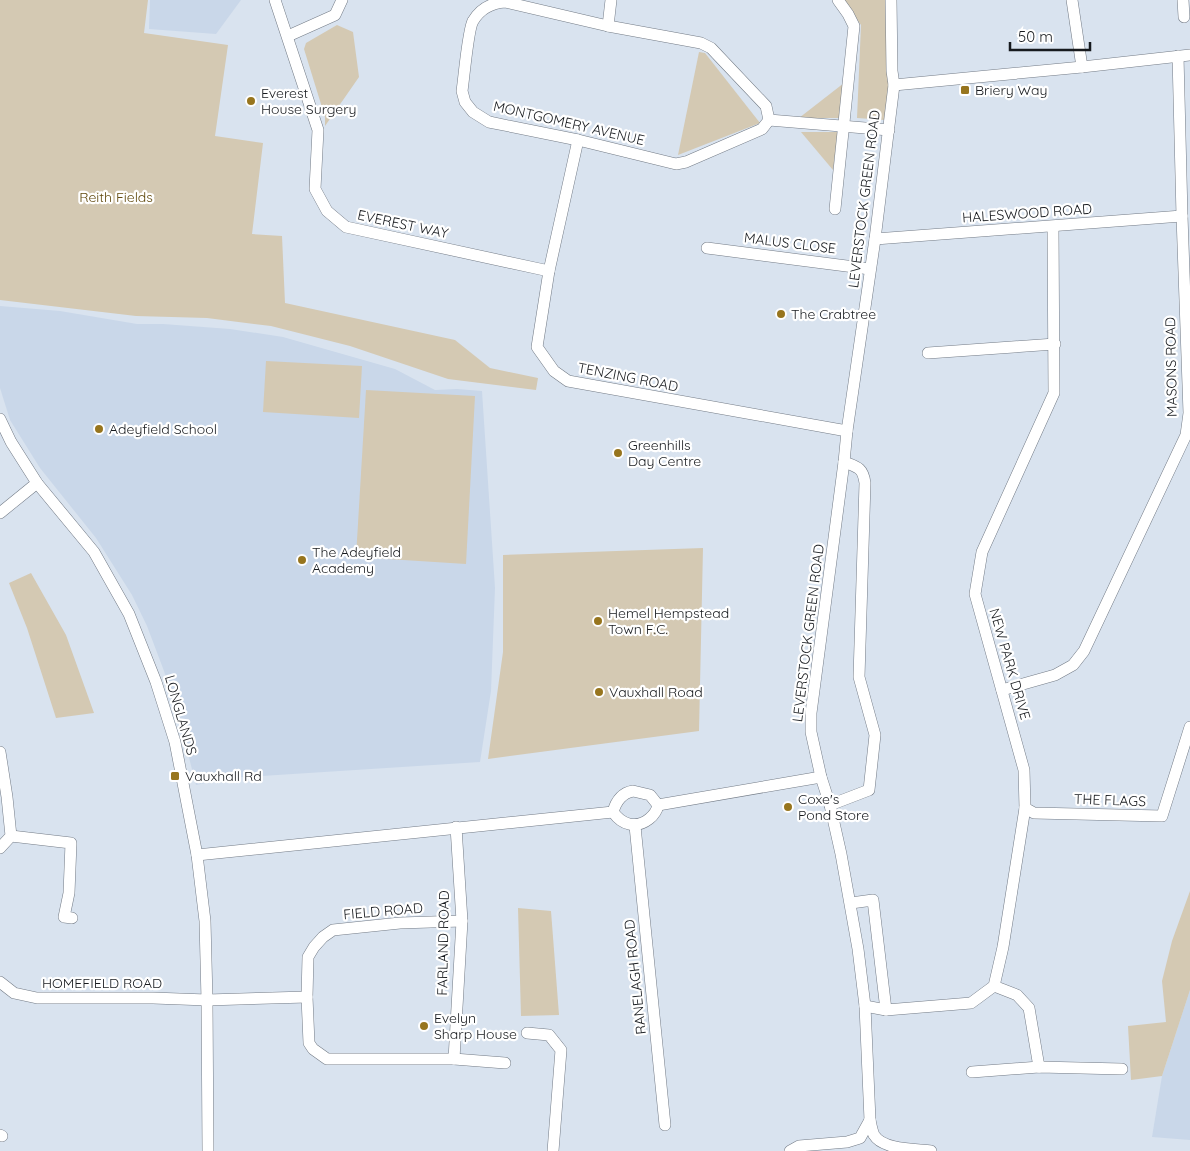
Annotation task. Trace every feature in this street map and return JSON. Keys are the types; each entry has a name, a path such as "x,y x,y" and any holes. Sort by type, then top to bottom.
{"street":[{"name":"EVEREST WAY","path":"275,0 318,130 315,189 327,211 346,227 549,271"},
{"path":"288,36 335,15 342,0"},
{"path":"608,26 611,0"},
{"path":"835,209 854,26 838,0"},
{"name":"LEVERSTOCK GREEN ROAD","path":"892,0 892,71 894,85 875,239 847,431 811,713 811,732 820,777 830,805 851,903 865,1006 870,1120 874,1135 886,1145 931,1151"},
{"path":"1072,0 1082,67"},
{"path":"1183,0 1184,17"},
{"name":"MONTGOMERY AVENUE","path":"505,2 608,26 701,43 710,48 766,106 769,120 762,129 686,162 676,164 578,140 488,122 473,112 465,102 462,91 472,22 483,9 494,3 505,2"},
{"path":"894,85 1082,67 1190,54"},
{"name":"MASONS ROAD","path":"1002,690 1055,675 1073,665 1084,651 1186,435 1190,413 1178,56"},
{"path":"769,120 889,130"},
{"name":"TENZING ROAD","path":"578,140 549,271 537,346 554,371 568,381 847,431"},
{"name":"HALESWOOD ROAD","path":"875,239 1182,216"},
{"name":"NEW PARK DRIVE","path":"994,986 1004,947 1025,808 1024,770 974,594 982,552 1054,393 1053,227"},
{"name":"MALUS CLOSE","path":"707,248 870,269"},
{"path":"928,353 1055,344"},
{"name":"LONGLANDS","path":"0,419 11,442 37,483 94,552 129,614 156,682 175,742 198,855 205,921 208,1000 208,1151"},
{"path":"830,805 869,790 875,735 859,677 866,483 864,473 859,468 844,462"},
{"path":"0,513 37,483"},
{"name":"THE FLAGS","path":"1025,808 1034,813 1162,816 1190,727"},
{"path":"0,752 4,801 11,836"},
{"path":"658,805 820,777"},
{"path":"613,812 622,795 633,791 650,795 658,805"},
{"path":"613,812 617,818 635,826 642,824 654,815 658,805"},
{"path":"198,855 613,812"},
{"name":"RANELAGH ROAD","path":"635,826 665,1124"},
{"name":"FARLAND ROAD","path":"454,1060 462,922 456,827"},
{"path":"0,848 11,836"},
{"path":"11,836 71,843 69,893 64,917 72,918"},
{"path":"851,903 873,900 886,1010"},
{"name":"FIELD ROAD","path":"307,997 308,957 322,936 333,930 400,923 462,922"},
{"name":"HOMEFIELD ROAD","path":"0,982 14,993 37,998 208,1000"},
{"path":"865,1006 886,1010 971,1003 994,986 1017,995 1029,1008 1039,1067"},
{"path":"208,1000 307,997 309,1043 313,1049 327,1059 454,1060 505,1063"},
{"path":"527,1033 549,1035 561,1050 552,1151"},
{"path":"972,1072 1039,1067 1122,1069"},
{"path":"858,1151 860,1138 870,1120"},
{"path":"790,1151 799,1146 846,1142 860,1138"}],"shaded area":[{"path":"150,0 241,0 216,34 149,29"},
{"name":"The Adeyfield Academy","path":"0,306 60,311 137,324 230,329 283,337 395,369 435,390 482,391 495,588 491,691 480,762 229,778 196,785 164,671 147,626 132,595 96,538 40,468 10,420 0,388"},
{"path":"1190,990 1190,1140 1152,1137 1162,1076"}],"green space":[{"name":"Reith Fields","path":"0,0 148,0 144,33 228,45 215,136 263,143 252,234 282,236 285,303 455,340 490,368 538,378 536,390 448,379 350,346 271,326 207,318 136,316 0,300"},
{"path":"843,0 886,0 891,87 885,120 857,118 861,25"},
{"path":"337,25 353,32 359,77 325,126 325,117 304,49 306,43"},
{"path":"699,52 705,53 760,123 678,155"},
{"path":"844,83 840,118 799,118"},
{"path":"801,132 838,132 833,170"},
{"path":"266,361 362,366 359,418 263,412"},
{"path":"366,390 475,396 466,564 356,557"},
{"name":"Vauxhall Road","path":"703,548 699,731 488,759 503,652 503,555"},
{"path":"31,573 66,635 94,713 56,718 27,628 9,583"},
{"path":"1190,891 1190,990 1162,1076 1131,1080 1128,1026 1166,1022 1162,981 1172,941"},
{"path":"518,908 551,911 559,1015 521,1016"}],"place":[{"name":"Briery Way","path":"965,90"},
{"name":"Everest House Surgery","path":"251,101"},
{"name":"The Crabtree","path":"781,314"},
{"name":"Adeyfield School","path":"99,429"},
{"name":"Greenhills Day Centre","path":"618,453"},
{"name":"The Adeyfield Academy","path":"302,560"},
{"name":"Hemel Hempstead Town F.C.","path":"598,621"},
{"name":"Vauxhall Road","path":"599,692"},
{"name":"Vauxhall Rd","path":"175,776"},
{"name":"Coxe's Pond Store","path":"788,807"},
{"name":"Evelyn Sharp House","path":"424,1026"}]}
